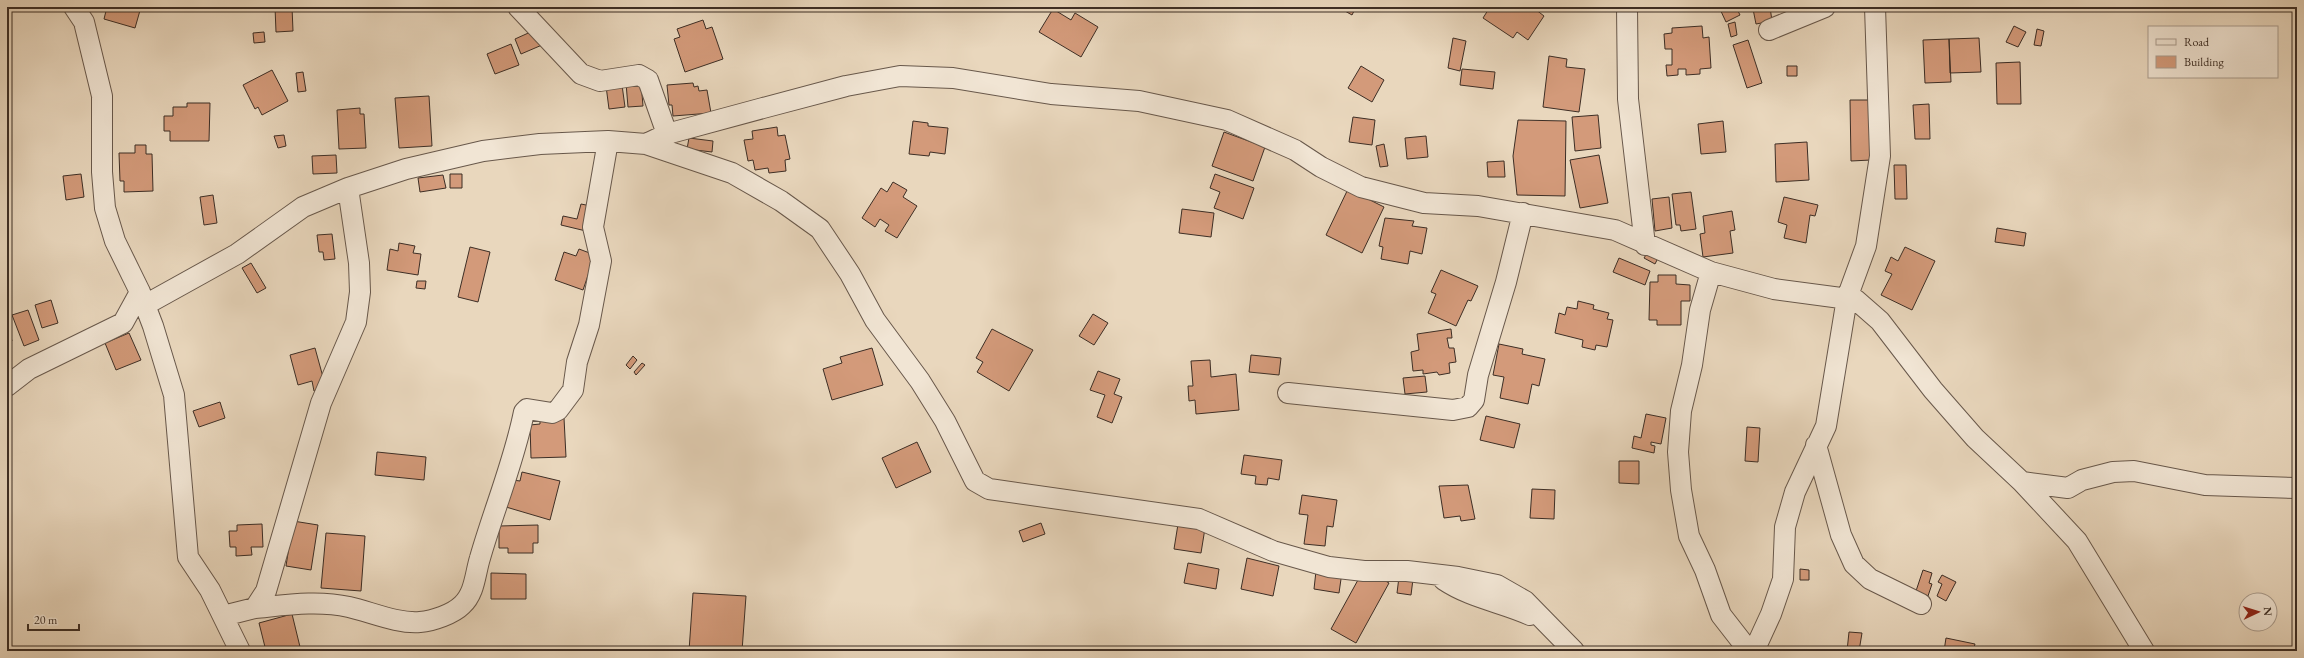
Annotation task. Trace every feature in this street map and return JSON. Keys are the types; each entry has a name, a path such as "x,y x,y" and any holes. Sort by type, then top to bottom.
{"street":[{"path":"75,7 84,22 102,96 102,172 105,208 115,241 145,304 174,395 188,557 210,590 240,651"},
{"path":"518,7 581,74 600,81 639,75 648,80 668,134"},
{"path":"1627,7 1628,99 1645,245"},
{"path":"1769,30 1825,7"},
{"path":"1754,651 1771,614 1782,579 1785,527 1794,492 1826,426 1847,298 1866,246 1880,156 1875,7"},
{"path":"646,144 668,134 846,86 900,76 953,78 1051,94 1140,101 1227,120 1295,150 1321,167 1361,187 1424,203 1478,206 1615,230 1645,245 1711,272 1774,289 1856,300 1880,321 1933,390 1975,438 2022,482 2077,541 2144,651"},
{"path":"7,386 29,369 123,323 145,304 237,254 303,207 348,188 406,169 483,151 540,144 608,141 646,144 732,173 781,201 820,229 850,274 875,320 916,375 945,420 975,481 989,489 1199,519 1273,551 1329,567 1364,571 1407,571 1497,585 1525,601 1574,651"},
{"path":"223,616 255,608 322,604 348,607 384,617 420,622 440,617 462,606 472,592 480,557 510,468 524,412 527,409 552,413 558,410 572,390 577,362 588,325 601,261 593,227 608,141"},
{"path":"255,608 266,591 272,573 321,403 356,322 360,292 359,264 348,188"},
{"path":"1288,393 1453,410 1468,407 1474,400 1478,375 1506,282 1522,213"},
{"path":"1711,272 1700,310 1692,366 1681,412 1678,452 1681,490 1689,536 1705,570 1721,616 1749,651"},
{"path":"1816,445 1841,535 1854,564 1870,579 1920,604"},
{"path":"2022,482 2068,488 2082,480 2113,472 2134,471 2206,485 2297,488"}],"building":[{"path":"107,7 141,7 135,28 104,19"},
{"path":"275,7 292,7 293,31 276,32"},
{"path":"1338,7 1356,7 1352,15"},
{"path":"1490,7 1537,7 1535,9 1544,16 1528,40 1517,32 1513,38 1483,18"},
{"path":"1719,7 1736,7 1740,15 1726,22"},
{"path":"1770,7 1772,21 1756,24 1753,9"},
{"path":"1053,9 1071,20 1075,13 1098,27 1081,57 1039,32"},
{"path":"703,20 706,29 712,27 723,59 685,72 674,39 680,37 677,29"},
{"path":"1735,22 1737,35 1731,37 1728,24"},
{"path":"1702,26 1703,38 1709,37 1711,68 1700,69 1700,74 1686,75 1686,69 1678,69 1678,75 1667,76 1666,65 1672,65 1672,49 1665,49 1664,34 1672,33 1672,28"},
{"path":"2014,26 2026,32 2018,47 2006,42"},
{"path":"2037,29 2044,31 2041,46 2034,45"},
{"path":"535,30 542,45 521,54 515,39"},
{"path":"264,32 265,42 254,43 253,33"},
{"path":"1453,38 1466,41 1460,71 1448,68"},
{"path":"1979,38 1981,72 1950,73 1949,39"},
{"path":"1949,39 1951,82 1925,83 1923,40"},
{"path":"1748,40 1762,83 1747,88 1733,45"},
{"path":"511,44 519,65 495,74 487,54"},
{"path":"1549,56 1567,59 1566,67 1585,69 1579,112 1543,107"},
{"path":"2020,62 2021,104 1997,104 1996,63"},
{"path":"1361,66 1384,80 1372,102 1348,88"},
{"path":"1787,66 1797,66 1797,76 1787,76"},
{"path":"1462,69 1495,72 1493,89 1460,85"},
{"path":"272,70 288,101 262,115 258,107 255,109 243,85"},
{"path":"303,72 306,91 298,92 296,73"},
{"path":"641,82 643,106 628,107 626,83"},
{"path":"693,83 694,87 698,86 699,91 707,90 711,113 673,116 672,105 669,105 667,85"},
{"path":"622,85 625,107 609,109 606,86"},
{"path":"429,96 432,146 399,148 395,98"},
{"path":"1850,100 1870,100 1871,160 1851,161"},
{"path":"187,103 210,103 209,141 170,141 170,131 164,131 164,116 173,116 173,107 187,107"},
{"path":"1929,104 1930,139 1915,139 1913,105"},
{"path":"360,108 360,114 364,114 366,148 339,149 337,110"},
{"path":"1598,115 1601,148 1575,151 1572,117"},
{"path":"1353,117 1375,120 1372,145 1349,142"},
{"path":"1518,120 1566,121 1565,196 1517,195 1513,156"},
{"path":"913,121 928,123 928,126 948,128 945,154 930,152 929,156 909,154"},
{"path":"1723,121 1726,152 1701,154 1698,124"},
{"path":"777,127 778,136 785,135 790,159 785,160 786,171 769,173 768,168 755,170 753,160 748,161 744,140 753,139 752,131"},
{"path":"1224,132 1265,147 1253,181 1212,166"},
{"path":"284,135 286,146 278,148 274,136"},
{"path":"1426,136 1428,157 1407,159 1405,138"},
{"path":"689,138 713,141 712,152 687,149"},
{"path":"1807,142 1809,180 1776,182 1775,144"},
{"path":"1384,144 1388,166 1380,167 1376,146"},
{"path":"135,145 146,145 146,154 152,154 153,191 124,192 124,181 120,181 119,153 135,153"},
{"path":"336,155 337,173 313,174 312,156"},
{"path":"1599,155 1608,203 1580,208 1570,160"},
{"path":"1504,161 1505,177 1488,177 1487,162"},
{"path":"1894,165 1906,165 1907,199 1895,199"},
{"path":"81,174 84,197 66,200 63,176"},
{"path":"450,174 462,174 462,188 450,188"},
{"path":"1215,174 1254,188 1243,219 1214,208 1220,192 1210,188"},
{"path":"443,175 446,188 420,192 418,178"},
{"path":"893,182 907,190 903,197 917,206 897,238 885,231 889,225 880,219 875,227 862,218 881,188 887,192"},
{"path":"1348,189 1384,207 1362,253 1326,235"},
{"path":"1691,192 1696,229 1681,231 1680,225 1676,225 1672,194"},
{"path":"213,195 217,223 204,225 200,197"},
{"path":"1669,197 1672,228 1655,231 1652,199"},
{"path":"1784,197 1818,205 1815,216 1810,215 1806,243 1784,238 1787,225 1778,222"},
{"path":"581,204 591,206 586,231 561,225 563,216 577,219"},
{"path":"1182,209 1214,213 1211,237 1179,233"},
{"path":"1732,211 1735,230 1730,231 1733,253 1703,257 1700,234 1705,233 1703,216"},
{"path":"1385,218 1414,221 1412,226 1427,228 1422,254 1410,251 1408,264 1381,259 1383,247 1379,246"},
{"path":"1997,228 2026,233 2024,246 1995,242"},
{"path":"332,234 335,259 324,260 323,252 319,252 317,235"},
{"path":"399,243 415,246 413,253 421,254 418,275 387,270 390,249 398,251"},
{"path":"470,247 490,252 478,302 458,297"},
{"path":"1905,247 1935,261 1912,310 1881,295 1892,274 1885,271 1891,257 1898,261"},
{"path":"579,249 595,255 583,290 555,280 564,252 576,256"},
{"path":"1649,250 1659,256 1655,264 1644,258"},
{"path":"1619,258 1650,271 1645,285 1613,272"},
{"path":"251,263 266,288 257,293 242,268"},
{"path":"1441,270 1478,286 1471,301 1468,300 1456,326 1428,313 1436,294 1431,292"},
{"path":"1658,275 1676,275 1676,284 1690,285 1690,301 1681,301 1681,325 1657,325 1657,320 1649,320 1650,282 1658,282"},
{"path":"417,281 426,281 425,289 416,288"},
{"path":"51,300 58,323 42,328 35,305"},
{"path":"1578,301 1594,305 1593,309 1609,313 1607,319 1613,320 1607,347 1596,345 1595,350 1582,347 1583,340 1555,333 1559,313 1565,315 1567,307 1577,309"},
{"path":"28,310 39,340 24,346 12,315"},
{"path":"1093,314 1108,323 1094,345 1079,336"},
{"path":"7,322 12,341 7,343"},
{"path":"992,329 1033,350 1009,391 977,372 983,362 976,358"},
{"path":"1451,329 1452,338 1447,338 1449,348 1454,348 1456,362 1449,363 1450,373 1439,375 1437,372 1423,374 1423,370 1413,371 1411,352 1419,350 1417,334"},
{"path":"129,333 141,360 116,370 105,343"},
{"path":"1499,344 1523,349 1522,354 1545,359 1539,386 1532,384 1528,404 1500,398 1504,377 1493,375"},
{"path":"315,348 326,388 314,391 312,381 298,385 290,355"},
{"path":"872,348 883,385 832,400 823,369 842,363 840,357"},
{"path":"1251,355 1281,358 1279,375 1249,372"},
{"path":"633,356 637,360 630,369 626,365"},
{"path":"1210,360 1211,377 1236,374 1239,410 1196,414 1195,400 1189,401 1188,386 1193,386 1191,361"},
{"path":"642,363 645,365 636,375 634,372"},
{"path":"1098,371 1120,379 1114,394 1122,397 1112,423 1097,417 1105,395 1090,390"},
{"path":"1425,376 1427,392 1405,394 1403,378"},
{"path":"220,402 225,418 199,427 193,411"},
{"path":"1646,414 1666,418 1661,444 1651,442 1651,445 1655,446 1654,453 1632,448 1634,436 1641,438"},
{"path":"1486,416 1520,424 1514,448 1480,440"},
{"path":"564,418 566,457 531,458 530,425 540,424 540,419"},
{"path":"1747,427 1760,428 1758,462 1745,461"},
{"path":"917,442 931,472 896,488 882,458"},
{"path":"377,452 426,457 424,480 375,475"},
{"path":"1244,455 1282,460 1279,480 1268,478 1267,485 1255,484 1256,476 1241,474"},
{"path":"1619,461 1639,461 1639,484 1619,483"},
{"path":"522,472 560,481 550,520 506,507 513,480 520,481"},
{"path":"1468,485 1475,519 1461,521 1460,516 1444,518 1439,486"},
{"path":"1532,489 1555,490 1554,519 1530,518"},
{"path":"1302,495 1337,500 1333,527 1327,526 1325,546 1304,544 1308,515 1299,514"},
{"path":"1179,518 1206,522 1201,553 1174,549"},
{"path":"293,521 318,525 311,570 286,566"},
{"path":"1041,523 1045,534 1023,542 1019,531"},
{"path":"262,524 263,547 251,547 252,555 236,556 236,547 230,547 229,531 237,531 237,525"},
{"path":"538,525 538,543 533,543 533,553 508,553 508,548 499,548 499,526"},
{"path":"326,533 365,536 361,591 321,588"},
{"path":"1247,558 1279,566 1273,596 1241,589"},
{"path":"1317,562 1343,565 1339,593 1314,589"},
{"path":"1188,563 1219,569 1216,589 1184,583"},
{"path":"1364,569 1389,583 1356,643 1331,629"},
{"path":"1400,569 1414,571 1411,595 1397,593"},
{"path":"1800,569 1809,570 1809,580 1800,580"},
{"path":"1923,570 1932,573 1929,583 1932,584 1928,596 1916,591"},
{"path":"491,573 526,574 526,599 491,599"},
{"path":"1942,575 1956,582 1946,601 1937,596 1942,584 1938,582"},
{"path":"693,593 746,596 742,651 689,651"},
{"path":"292,614 301,651 266,651 259,623"},
{"path":"1849,632 1862,633 1859,651 1847,651"},
{"path":"1946,638 1975,644 1973,651 1944,651"}]}
